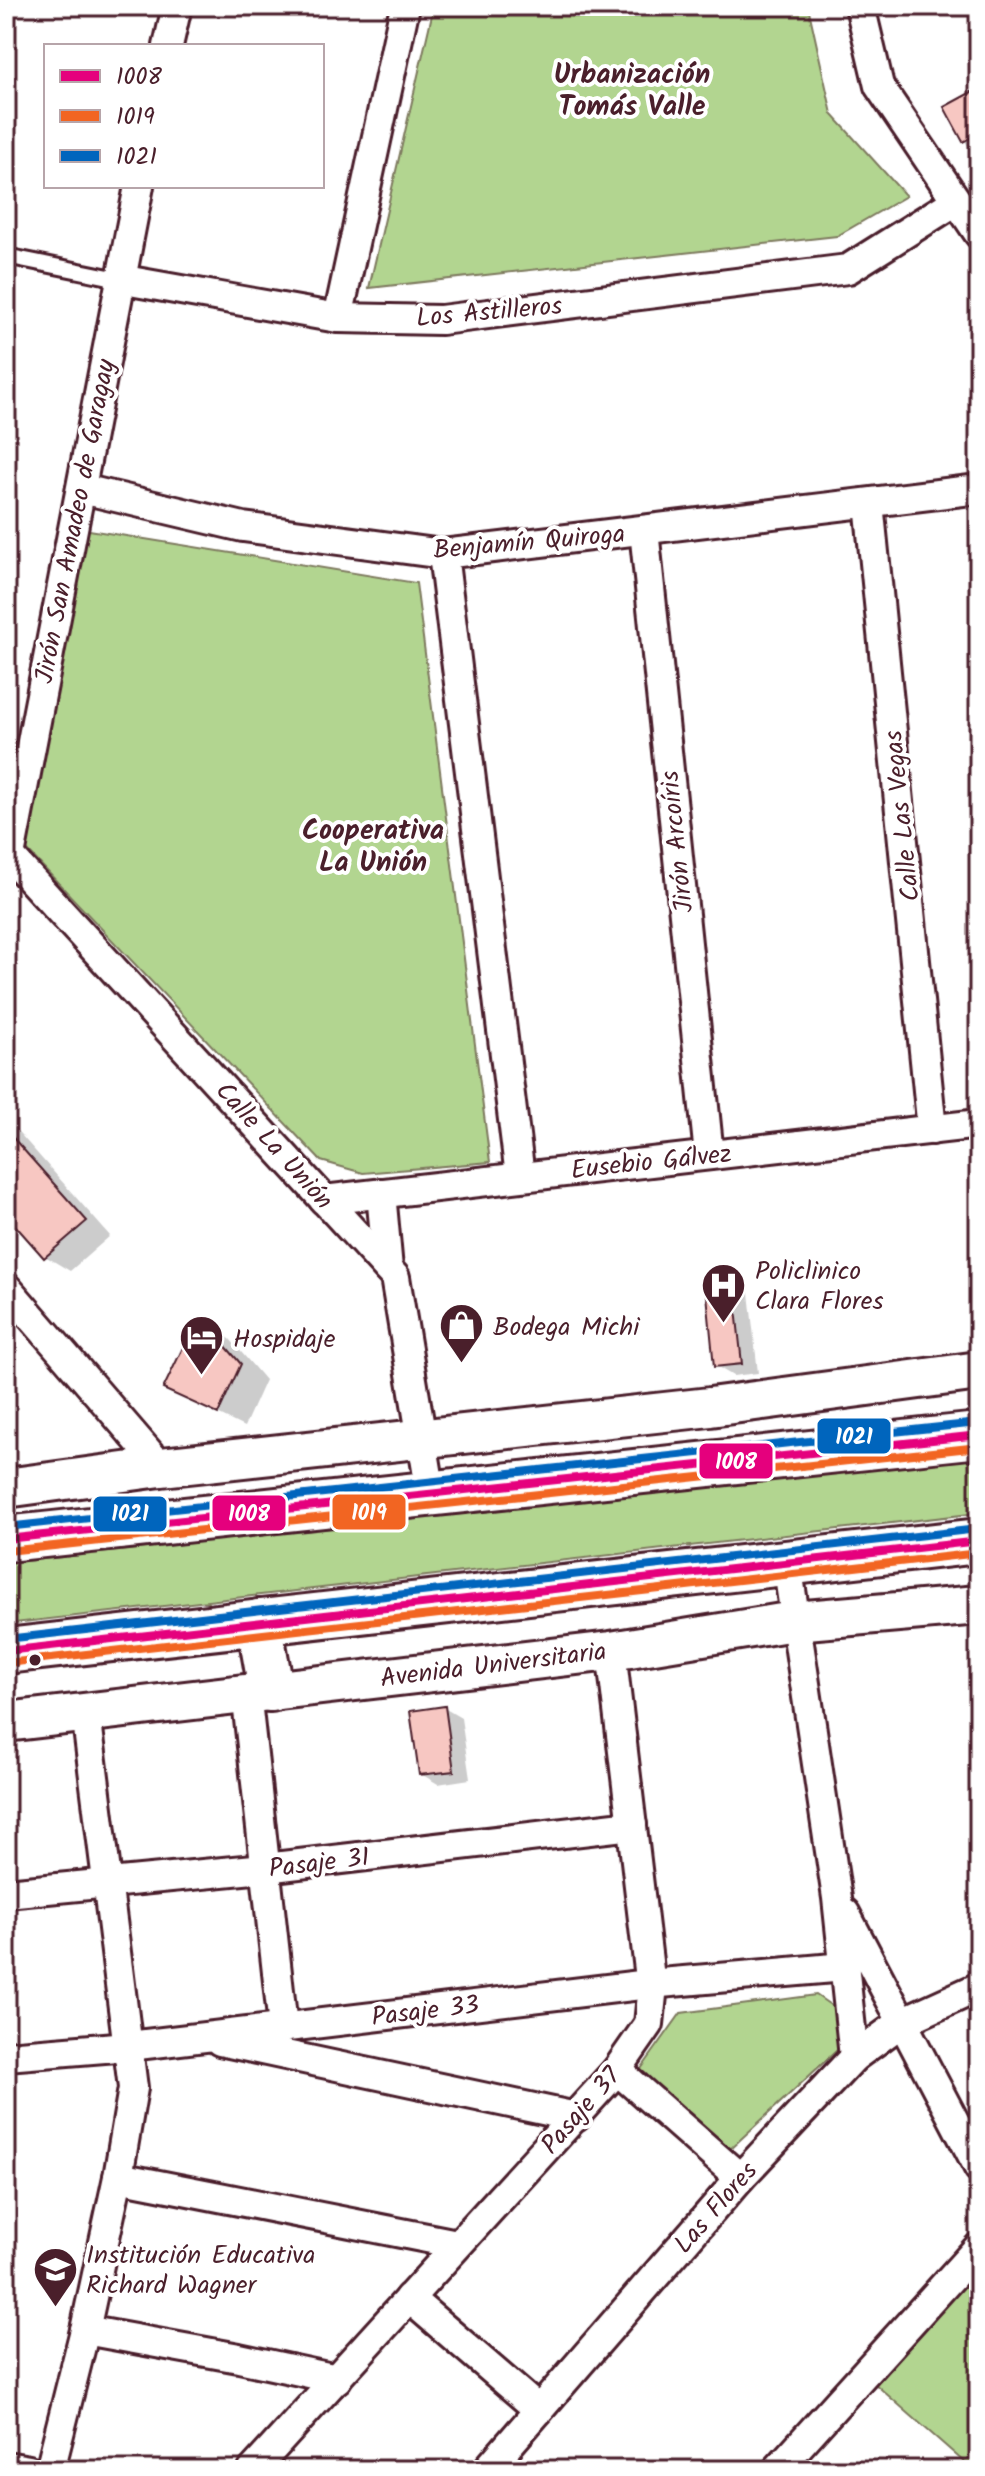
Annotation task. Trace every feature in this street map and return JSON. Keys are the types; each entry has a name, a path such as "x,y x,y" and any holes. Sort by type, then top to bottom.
{"main road":[{"path":"6,1488 161,1467 710,1407 979,1371"},
{"path":"6,1539 979,1435"},
{"path":"6,1651 979,1541"},
{"name":"Avenida Universitaria","path":"6,1722 611,1651 794,1621 979,1605"},
{"path":"258,1691 259,1622"}],"street":[{"path":"168,44 177,6"},
{"path":"338,318 405,6"},
{"path":"860,6 879,86 979,234"},
{"name":"Jirón San Amadeo de Garagay","path":"8,854 139,188"},
{"name":"Los Astilleros","path":"119,279 338,318 441,320 848,269 956,201"},
{"name":"Benjamín Quiroga","path":"82,489 243,527 443,554 979,489"},
{"name":"Calle Las Vegas","path":"869,503 932,1130"},
{"name":"Jirón Arcoíris","path":"644,530 709,1155"},
{"path":"443,554 520,1176"},
{"path":"6,753 35,728"},
{"name":"Calle La Unión","path":"8,854 395,1277 431,1494"},
{"name":"Eusebio Gálvez","path":"324,1200 979,1124"},
{"path":"381,1193 388,1269"},
{"path":"6,1287 161,1467"},
{"path":"787,1563 837,1898 854,2057"},
{"name":"Pasaje 37","path":"253,2470 576,2117 617,2070 649,2024 652,1995 611,1651"},
{"path":"258,1691 265,1868 283,2027"},
{"path":"50,2470 85,2330 118,2177 133,2088 86,1713"},
{"name":"Pasaje 31","path":"6,1893 265,1868 632,1825"},
{"path":"837,1898 979,2168"},
{"name":"Pasaje 33","path":"6,2056 129,2046 649,1984 845,1967"},
{"name":"Las Flores","path":"487,2470 740,2178 854,2057 902,2022 979,1987"},
{"path":"341,2067 342,2020"},
{"path":"197,2036 576,2117"},
{"path":"617,2070 740,2178"},
{"path":"118,2177 457,2244"},
{"path":"777,2470 979,2247"},
{"path":"409,2298 539,2410"},
{"path":"85,2330 337,2379"},
{"path":"6,2466 29,2470"}],"lane":[{"name":"Los Astilleros","path":"6,256 119,279"}],"green space":[{"path":"434,6 808,6 832,114 906,196 837,236 369,288"},
{"path":"83,529 416,583 490,1162 363,1173 321,1161 27,850"},
{"path":"979,1458 979,1513 6,1624 6,1563"},
{"path":"816,1995 862,2027 728,2151 636,2076 681,2013"},
{"path":"979,2267 979,2470 973,2470 874,2383"}],"building":[{"path":"979,88 979,133 963,142 944,107"},
{"path":"6,1130 87,1221 44,1258 6,1215"},
{"name":"Policlinico Clara Flores","path":"733,1281 742,1364 714,1367 706,1284"},
{"name":"Hospidaje","path":"205,1322 241,1364 218,1414 163,1389 188,1337"},
{"path":"445,1706 454,1771 419,1775 410,1711"}],"transit line":[{"name":"1021","path":"6,1527 978,1423"},
{"name":"1008","path":"6,1539 979,1435"},
{"name":"1019","path":"7,1551 979,1447"},
{"name":"1021","path":"6,1639 978,1529"},
{"name":"1008","path":"6,1651 979,1541"},
{"name":"1019","path":"7,1663 979,1553"}],"place":[{"name":"Policlinico Clara Flores","path":"724,1324"},
{"name":"Bodega Michi","path":"462,1365"},
{"name":"Hospidaje","path":"202,1377"},
{"name":"Institución Educativa Richard Wagner","path":"55,2308"}],"district":[{"name":"Urbanización Tomás Valle","path":"632,89"},
{"name":"Cooperativa La Unión","path":"373,845"}]}
